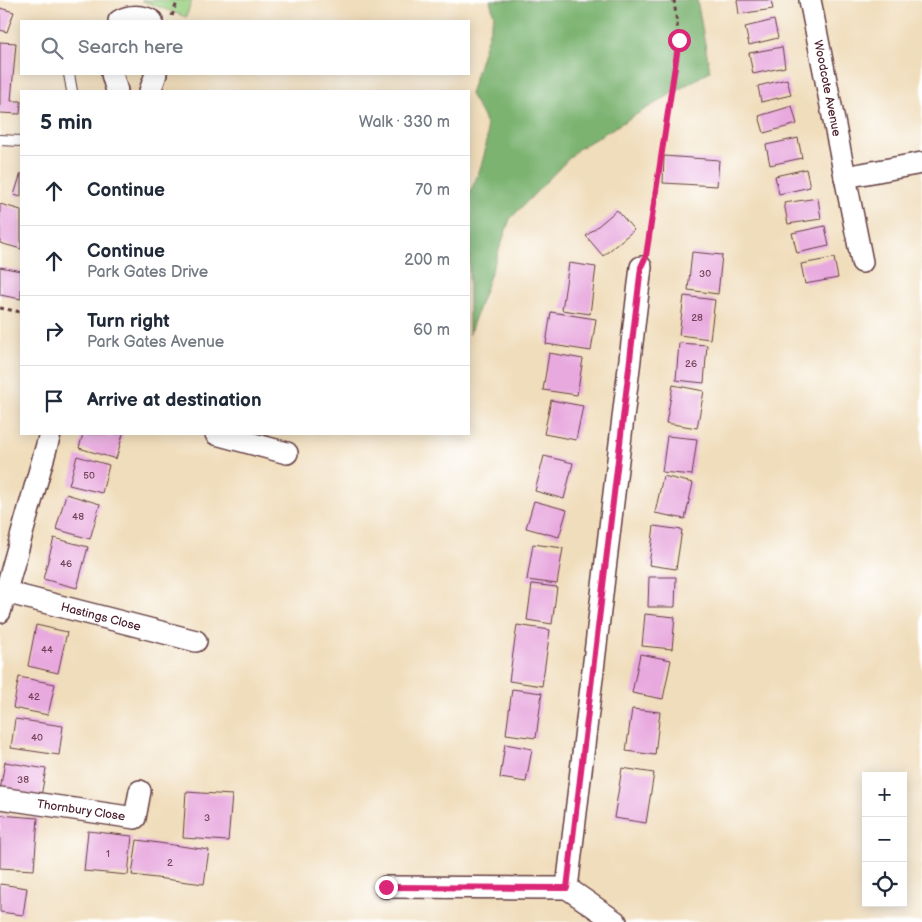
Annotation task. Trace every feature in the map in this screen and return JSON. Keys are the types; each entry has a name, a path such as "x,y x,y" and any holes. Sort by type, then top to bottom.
{"street":[{"name":"Woodcote Avenue","path":"810,0 862,262"},
{"path":"122,20 129,17 149,20"},
{"path":"112,75 117,90"},
{"path":"150,90 156,75"},
{"path":"844,177 922,163"},
{"path":"567,888 641,267"},
{"path":"2,602 50,435"},
{"path":"220,435 288,453"},
{"name":"Hastings Close","path":"2,602 196,641"},
{"name":"Thornbury Close","path":"0,798 135,818 140,791"},
{"path":"386,887 567,888 616,922"}],"lane":[{"path":"69,75 72,90"},
{"path":"0,140 20,141"}],"path":[{"path":"170,20 178,0"},
{"path":"641,267 646,256 679,40 674,0"},
{"path":"0,308 20,312"}],"green space":[{"path":"141,0 192,0 186,17"},
{"path":"490,0 697,0 710,71 578,149 510,219 470,332 470,191 483,160 487,132 483,117 470,94 494,16"}],"building":[{"path":"737,0 771,0 773,9 739,14"},
{"path":"0,8 14,12 7,32 0,30"},
{"path":"774,20 778,38 749,45 745,27"},
{"path":"0,42 16,43 11,101 20,101 20,114 0,113"},
{"path":"782,47 785,67 753,74 749,53"},
{"path":"787,79 791,95 761,102 758,86"},
{"path":"792,106 797,124 764,133 759,116"},
{"path":"798,138 802,158 770,165 766,145"},
{"path":"664,156 719,160 717,186 663,183"},
{"path":"806,169 810,187 779,194 775,176"},
{"path":"20,176 20,197 14,195"},
{"path":"818,198 821,219 788,224 784,203"},
{"path":"0,204 20,210 20,249 0,243"},
{"path":"617,210 634,230 603,256 586,236"},
{"path":"825,226 829,246 797,253 792,233"},
{"path":"692,252 722,255 718,294 688,290"},
{"path":"834,258 838,278 805,284 801,264"},
{"path":"569,263 596,267 590,314 562,310"},
{"path":"0,267 20,271 20,299 0,295"},
{"path":"684,296 715,300 710,339 679,335"},
{"path":"551,312 596,319 591,351 546,344"},
{"path":"679,343 707,345 704,383 676,380"},
{"path":"549,353 583,359 577,395 543,390"},
{"path":"673,385 704,391 697,428 666,423"},
{"path":"551,400 583,406 576,440 544,434"},
{"path":"83,435 123,435 116,459 79,448"},
{"path":"667,436 697,439 692,475 662,472"},
{"path":"77,456 109,465 102,493 69,485"},
{"path":"544,456 573,463 564,499 535,491"},
{"path":"663,476 693,483 685,519 655,513"},
{"path":"66,494 100,504 90,539 56,529"},
{"path":"534,501 567,510 559,537 526,528"},
{"path":"654,526 682,530 676,569 649,565"},
{"path":"54,538 88,547 77,588 43,579"},
{"path":"533,544 563,548 557,584 527,580"},
{"path":"649,577 676,577 675,607 648,607"},
{"path":"532,584 557,587 552,624 527,620"},
{"path":"645,614 675,617 672,649 642,646"},
{"path":"36,625 67,632 58,673 28,666"},
{"path":"517,625 550,630 542,686 509,681"},
{"path":"640,654 671,660 663,699 632,693"},
{"path":"19,677 55,684 48,715 13,708"},
{"path":"512,689 542,693 536,738 506,734"},
{"path":"632,709 660,712 655,755 626,751"},
{"path":"15,719 63,726 59,755 11,748"},
{"path":"505,744 532,749 526,782 500,778"},
{"path":"5,762 46,769 41,796 0,790"},
{"path":"622,768 654,773 646,823 614,818"},
{"path":"186,792 232,795 228,841 183,838"},
{"path":"0,815 38,818 34,870 0,868"},
{"path":"88,831 132,836 128,875 84,871"},
{"path":"137,840 209,850 204,884 132,875"},
{"path":"0,884 27,888 23,915 0,912"}],"route":[{"path":"386,887 567,888 641,267 646,256 679,40"}]}
